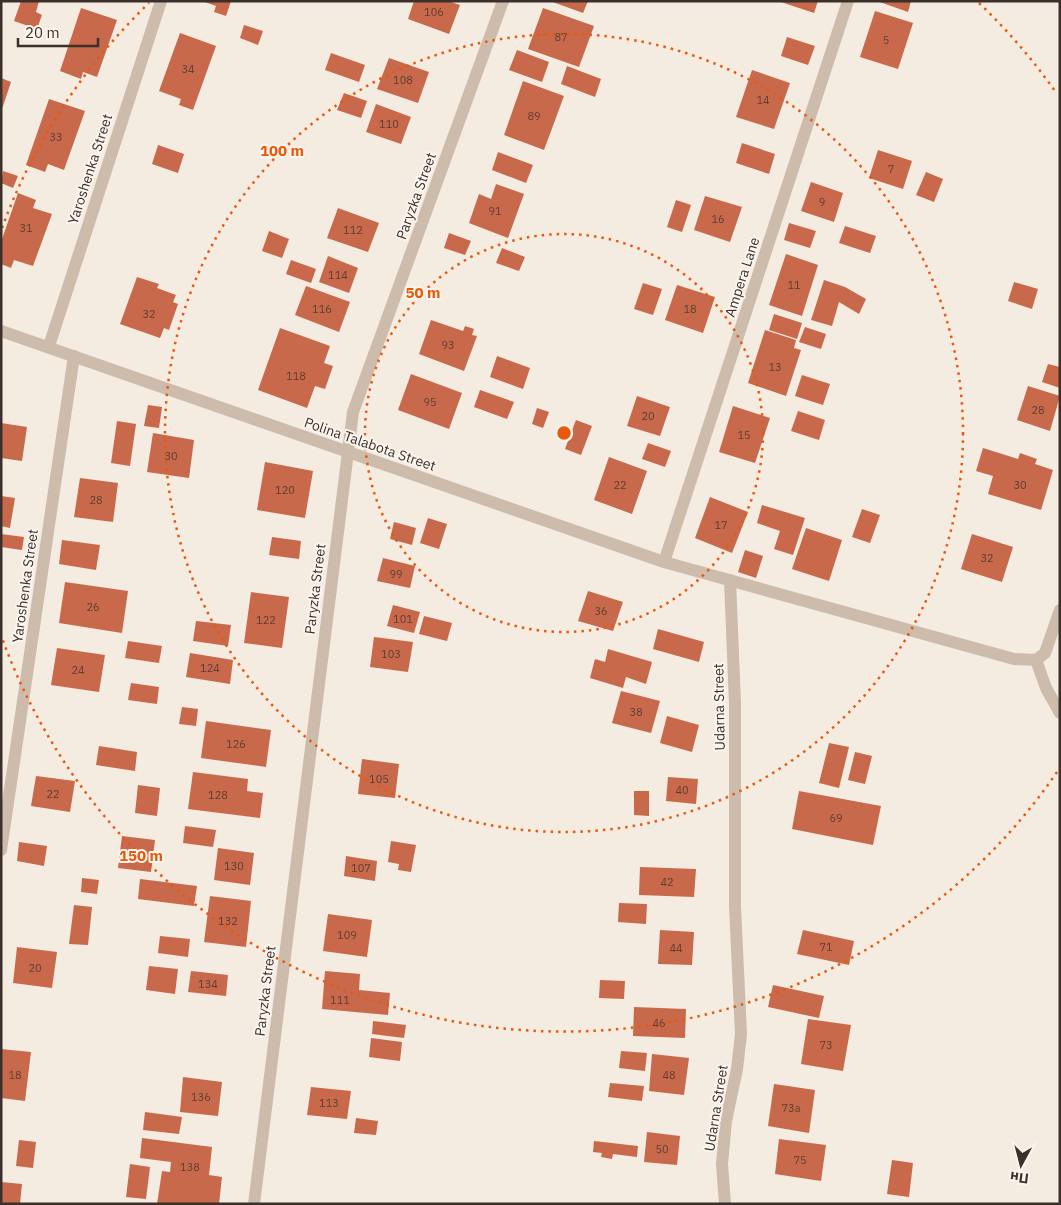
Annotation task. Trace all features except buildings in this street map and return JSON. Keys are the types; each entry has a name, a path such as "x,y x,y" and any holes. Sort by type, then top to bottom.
{"street":[{"name":"Yaroshenka Street","path":"49,346 161,1"},
{"name":"Paryzka Street","path":"254,1204 353,412 503,1"},
{"name":"Ampera Lane","path":"664,562 848,1"},
{"name":"Polina Talabota Street","path":"1,331 49,346 664,562 730,580"},
{"name":"Yaroshenka Street","path":"1,850 74,356"},
{"path":"730,580 1014,659 1036,660 1045,653 1060,610"},
{"name":"Udarna Street","path":"725,1204 722,1164 726,1121 737,1069 741,1034 735,906 735,704 730,580"},
{"path":"1036,660 1046,688 1060,713"}]}
